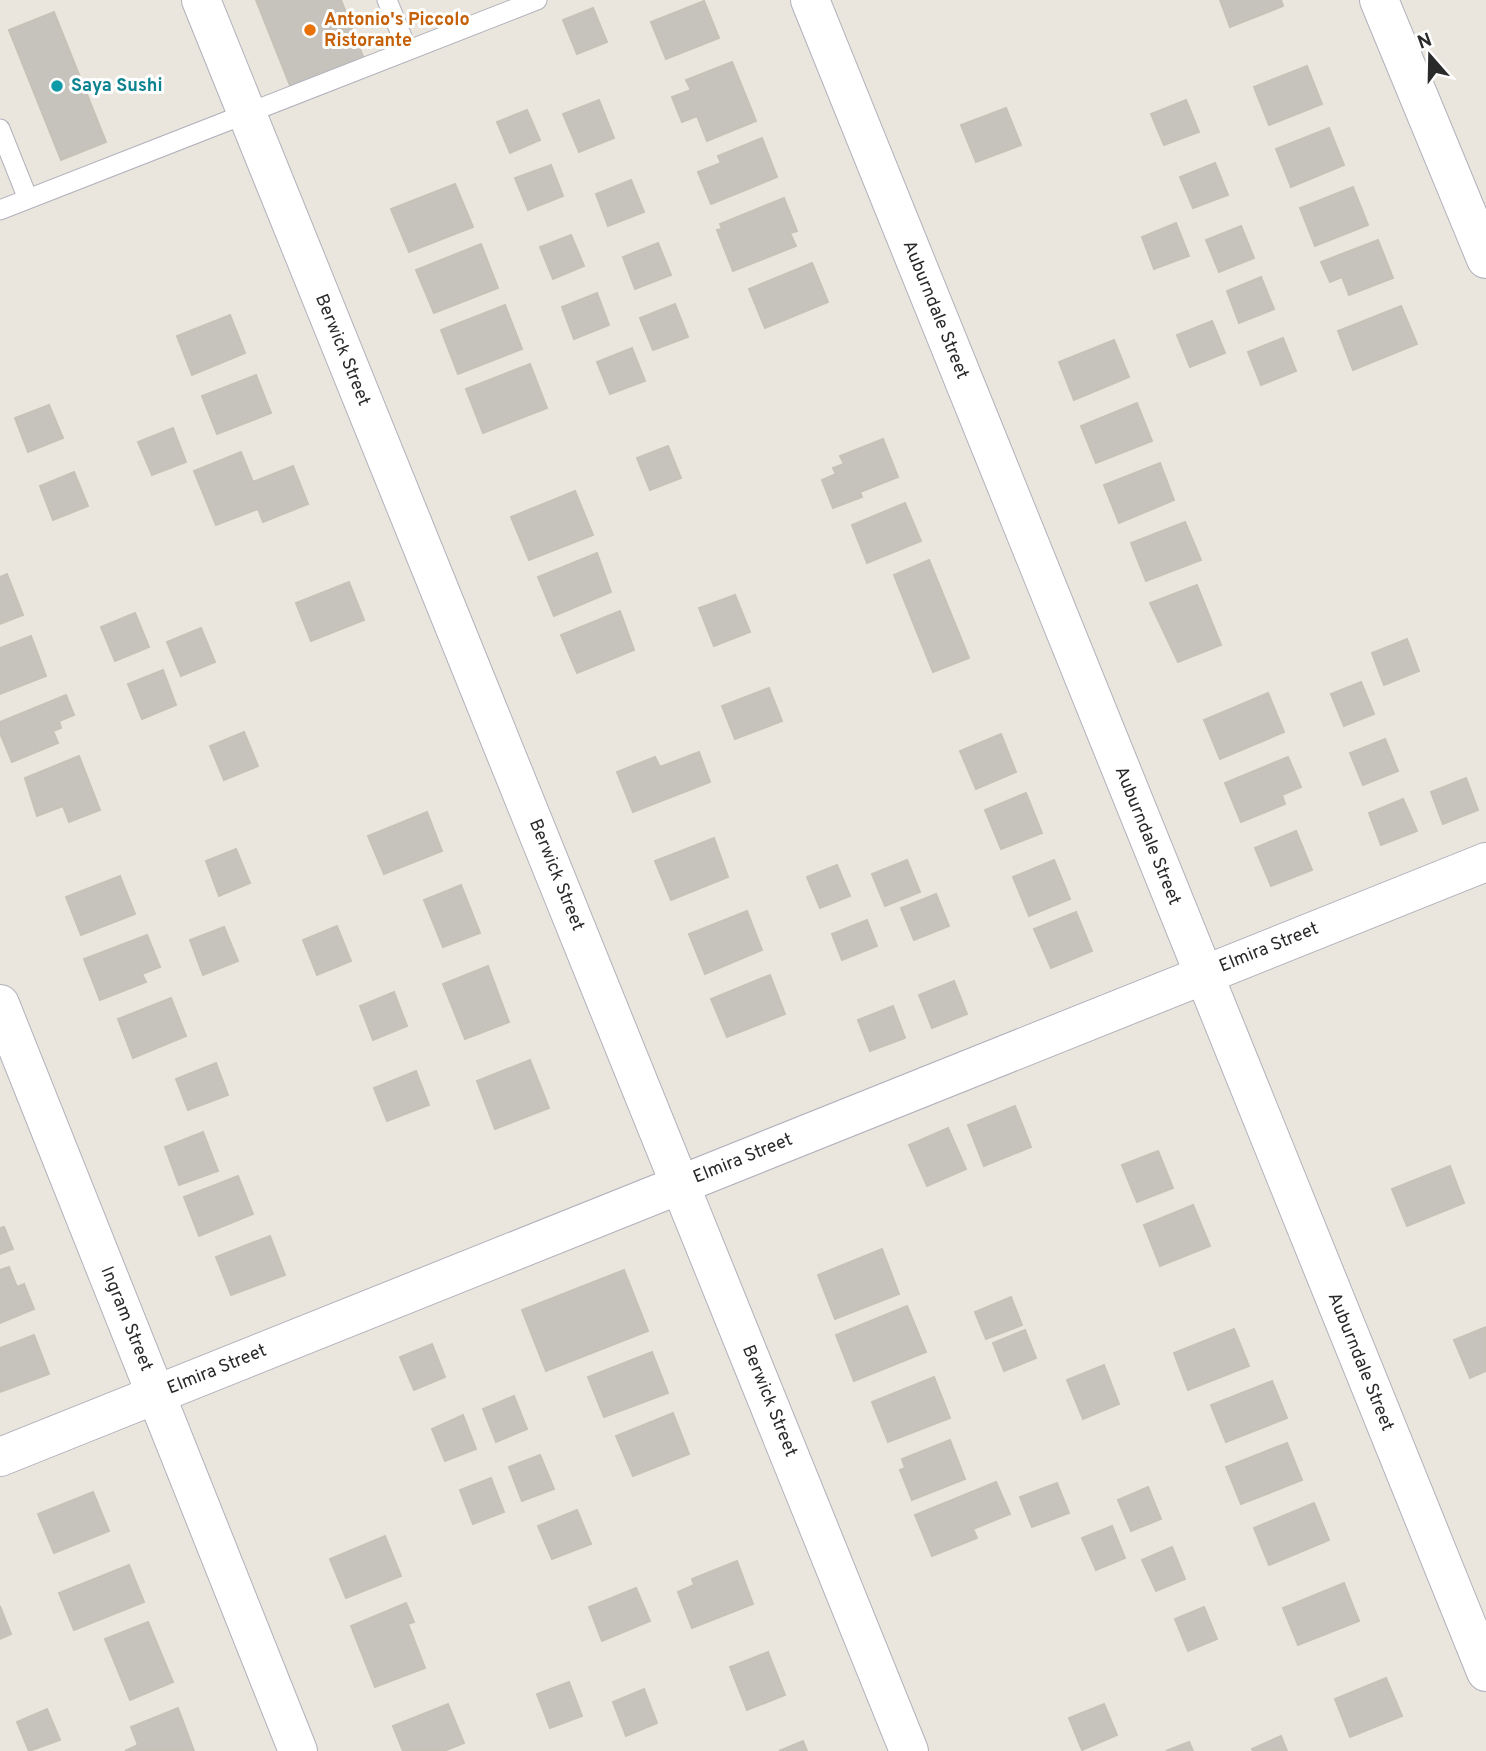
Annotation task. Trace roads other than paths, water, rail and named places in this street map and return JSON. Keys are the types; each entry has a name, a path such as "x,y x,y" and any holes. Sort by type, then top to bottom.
{"street":[{"name":"Berwick Street","path":"201,0 909,1751"},
{"name":"Auburndale Street","path":"810,0 1486,1672"},
{"path":"1379,0 1486,259"},
{"name":"Elmira Street","path":"0,1457 1486,862"},
{"name":"Ingram Street","path":"0,1004 298,1751"}],"lane":[{"path":"387,0 407,49"},
{"path":"0,211 245,112 537,0"},
{"path":"0,129 28,199"}],"place":[{"name":"Antonio's Piccolo Ristorante","path":"310,30"},
{"name":"Saya Sushi","path":"57,86"}]}
